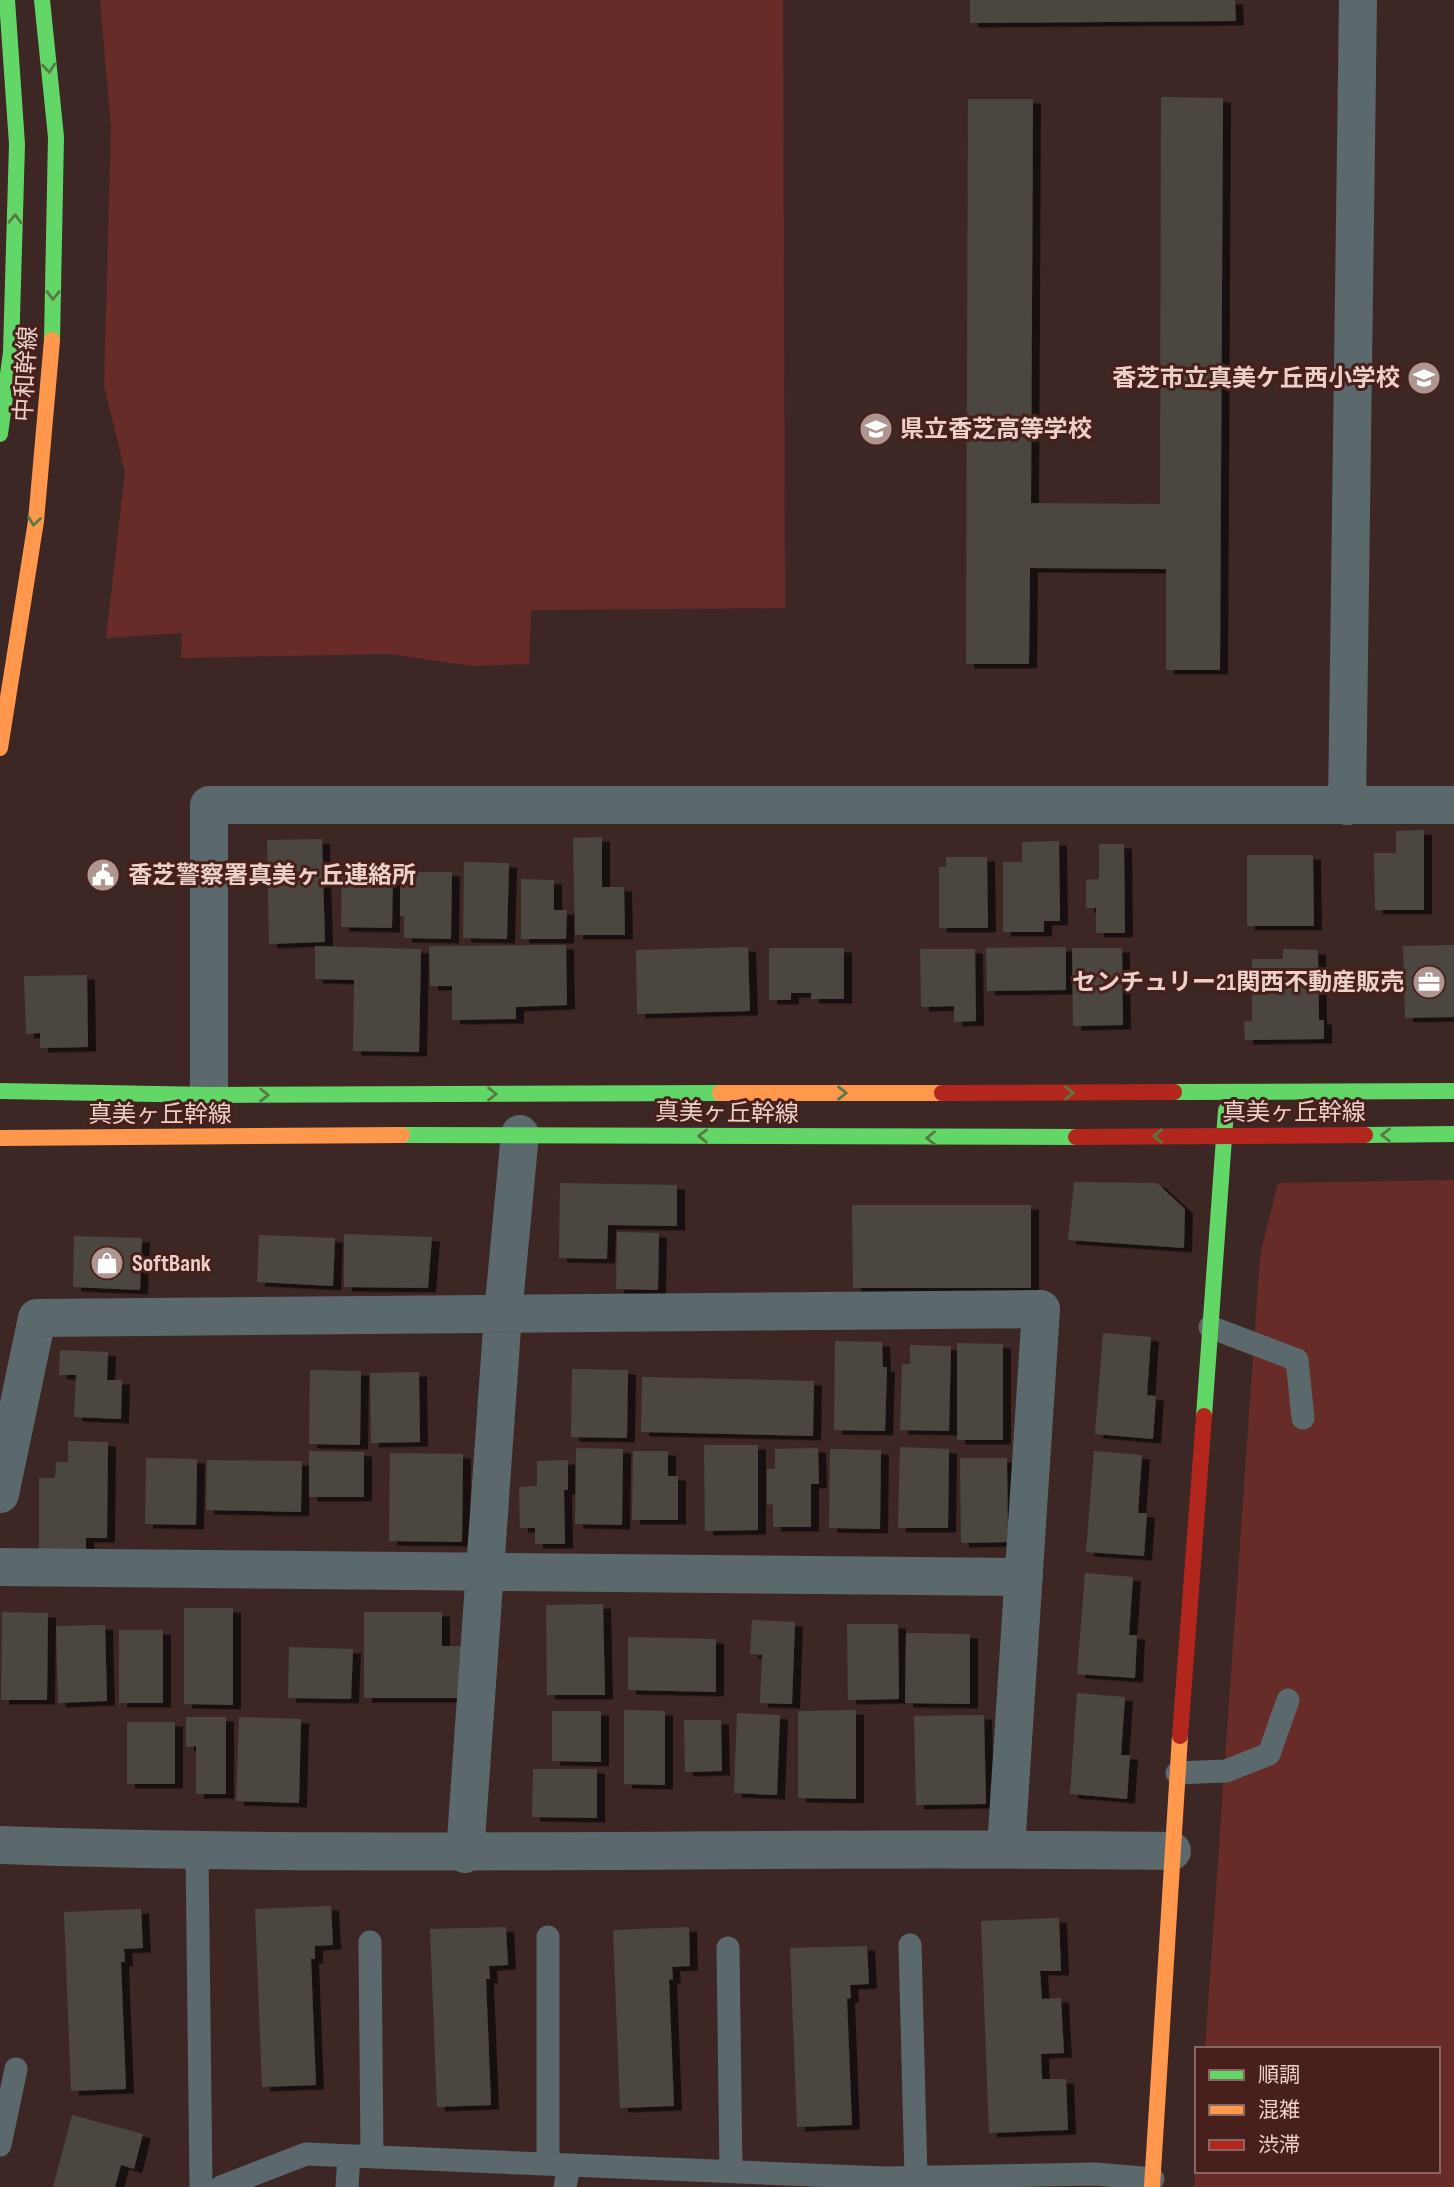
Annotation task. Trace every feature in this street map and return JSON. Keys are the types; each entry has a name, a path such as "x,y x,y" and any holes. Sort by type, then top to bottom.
{"street":[{"name":"中和幹線","path":"0,434 11,352 17,144 6,0"},
{"name":"中和幹線","path":"0,748 13,679 51,395 56,136 42,0"},
{"path":"1347,806 1357,0"},
{"path":"209,1095 209,805 1454,805"},
{"name":"真美ヶ丘幹線","path":"0,1091 209,1095 1454,1091"},
{"path":"1153,2183 1177,1773 1228,1092"},
{"path":"465,1854 503,1314 520,1134"},
{"name":"真美ヶ丘幹線","path":"0,1138 520,1134 907,1138 1454,1135"},
{"path":"0,1494 37,1318 1041,1309 1006,1848"},
{"path":"0,1567 1024,1577"},
{"path":"0,1845 197,1852 465,1854 1006,1848 1172,1850"}],"lane":[{"path":"1210,1327 1297,1360 1303,1418"},
{"path":"1177,1773 1226,1771 1269,1754 1288,1700"},
{"path":"197,1852 201,2187"},
{"path":"548,1937 561,2172"},
{"path":"370,1942 372,2157"},
{"path":"910,1945 916,2177"},
{"path":"728,1948 731,2171"},
{"path":"0,2145 16,2069"},
{"path":"221,2187 306,2154 561,2172 731,2171 883,2182 916,2177 1095,2174 1153,2183"},
{"path":"347,2187 349,2155"}],"shaded area":[{"path":"100,0 783,0 785,608 531,610 529,664 472,666 389,654 181,658 182,633 106,638 125,472 104,385 111,127"},
{"path":"1454,1180 1454,2187 1194,2187 1195,2173 1440,2173 1440,2047 1205,2047 1260,1256 1278,1183"}],"building":[{"path":"970,0 1235,0 1236,21 970,23"},
{"path":"1161,97 1223,98 1220,670 1166,670 1166,569 1030,568 1029,664 966,664 968,99 1033,99 1031,503 1160,504"},
{"path":"1424,830 1424,910 1375,910 1374,853 1396,853 1396,831"},
{"path":"602,837 602,887 624,887 625,935 575,935 573,838"},
{"path":"322,839 325,942 269,944 267,840"},
{"path":"1059,841 1060,921 1044,921 1044,932 1003,932 1003,862 1022,862 1022,842"},
{"path":"1099,844 1124,844 1125,933 1096,933 1096,908 1086,908 1086,880 1099,879"},
{"path":"1247,855 1313,855 1314,926 1247,926"},
{"path":"946,857 987,857 988,928 939,928 939,867 946,867"},
{"path":"464,862 509,863 507,939 463,938"},
{"path":"342,870 393,871 392,928 341,927"},
{"path":"400,872 452,872 451,939 404,938 404,917 400,916"},
{"path":"521,879 554,880 554,910 567,910 566,939 521,939"},
{"path":"566,945 567,1005 516,1007 516,1019 452,1020 452,986 430,986 429,946"},
{"name":"センチュリー21関西不動産販売","path":"1454,945 1454,1017 1405,1018 1403,946"},
{"path":"315,946 421,949 419,1052 353,1051 354,980 315,979"},
{"path":"748,947 750,1011 637,1014 636,950"},
{"path":"1066,947 1066,990 987,991 986,948"},
{"path":"769,948 844,948 844,999 811,999 811,993 791,993 791,1000 769,1000"},
{"path":"1072,948 1122,948 1123,1025 1073,1026"},
{"path":"920,949 975,949 976,1021 954,1022 954,1006 921,1007"},
{"path":"1283,949 1318,950 1319,1020 1324,1020 1324,1039 1245,1040 1244,1021 1252,1021 1252,959 1283,959"},
{"path":"87,975 88,1047 40,1048 40,1033 26,1034 24,976"},
{"path":"1074,1182 1157,1183 1185,1209 1184,1248 1068,1240"},
{"path":"560,1183 677,1185 677,1226 608,1225 607,1259 559,1258"},
{"path":"852,1205 1031,1205 1031,1288 853,1288"},
{"path":"617,1232 659,1233 658,1290 616,1289"},
{"path":"344,1234 432,1237 428,1288 344,1287"},
{"path":"259,1235 335,1238 333,1286 257,1282"},
{"name":"SoftBank","path":"74,1236 142,1238 140,1290 73,1287"},
{"path":"1103,1333 1151,1337 1147,1395 1156,1396 1153,1439 1095,1434"},
{"path":"835,1341 882,1342 883,1367 887,1367 885,1431 834,1430"},
{"path":"957,1343 1003,1344 1003,1440 957,1440"},
{"path":"910,1345 951,1346 949,1431 900,1430 902,1364 910,1364"},
{"path":"60,1350 108,1352 107,1380 122,1380 121,1419 74,1417 76,1375 59,1375"},
{"path":"572,1369 628,1370 627,1438 571,1437"},
{"path":"310,1370 361,1371 360,1445 309,1444"},
{"path":"419,1372 420,1442 371,1443 370,1373"},
{"path":"642,1377 814,1381 813,1436 641,1432"},
{"path":"68,1441 108,1442 107,1538 86,1538 86,1553 39,1552 39,1478 55,1478 56,1462 68,1462"},
{"path":"704,1445 758,1445 758,1530 705,1531"},
{"path":"900,1447 949,1449 948,1528 898,1528"},
{"path":"576,1448 623,1449 622,1525 575,1524"},
{"path":"818,1448 819,1484 811,1484 811,1527 773,1527 773,1504 767,1505 767,1469 775,1469 775,1449"},
{"path":"830,1449 881,1450 880,1529 829,1528"},
{"path":"309,1451 364,1452 364,1497 309,1497"},
{"path":"633,1451 668,1451 668,1476 678,1476 678,1520 632,1520"},
{"path":"1094,1451 1142,1455 1138,1513 1147,1513 1144,1556 1086,1552"},
{"path":"390,1453 463,1454 462,1542 389,1541"},
{"path":"146,1458 197,1459 196,1525 145,1524"},
{"path":"960,1458 1007,1458 1008,1542 961,1543"},
{"path":"207,1460 302,1461 301,1512 206,1510"},
{"path":"568,1460 568,1490 564,1490 565,1544 535,1544 535,1528 520,1528 519,1487 537,1486 537,1461"},
{"path":"1085,1573 1133,1577 1129,1635 1137,1635 1135,1678 1077,1674"},
{"path":"603,1604 605,1695 547,1695 546,1605"},
{"path":"184,1608 233,1608 233,1705 184,1704"},
{"path":"2,1612 48,1613 47,1700 1,1700"},
{"path":"364,1612 442,1612 442,1646 462,1646 463,1698 364,1698"},
{"path":"752,1620 795,1622 792,1704 760,1703 762,1655 750,1654"},
{"path":"847,1624 898,1624 899,1699 848,1700"},
{"path":"105,1625 107,1701 58,1703 56,1626"},
{"path":"119,1630 163,1630 163,1703 119,1703"},
{"path":"906,1633 970,1634 970,1704 905,1703"},
{"path":"628,1637 716,1639 716,1692 628,1690"},
{"path":"289,1647 353,1649 351,1699 288,1698"},
{"path":"1077,1693 1125,1697 1121,1755 1130,1755 1127,1799 1070,1794"},
{"path":"624,1710 665,1711 665,1785 624,1784"},
{"path":"856,1710 856,1799 798,1798 798,1711"},
{"path":"552,1711 601,1711 601,1762 552,1761"},
{"path":"737,1713 780,1715 777,1795 734,1793"},
{"path":"984,1715 986,1804 916,1805 914,1716"},
{"path":"186,1717 226,1717 226,1794 196,1794 196,1746 186,1747"},
{"path":"239,1717 301,1719 299,1803 236,1801"},
{"path":"684,1720 721,1720 722,1771 685,1772"},
{"path":"127,1722 175,1722 175,1784 127,1784"},
{"path":"533,1769 597,1769 597,1818 532,1817"},
{"path":"331,1906 333,1945 315,1946 315,1959 311,1959 316,2085 262,2087 255,1909"},
{"path":"141,1909 143,1948 124,1949 125,1962 121,1962 126,2089 71,2091 64,1912"},
{"path":"1059,1918 1061,1971 1040,1971 1042,1999 1061,1998 1064,2053 1041,2054 1042,2079 1066,2079 1068,2130 989,2133 981,1921"},
{"path":"506,1927 508,1965 489,1966 490,1979 486,1979 491,2105 437,2107 430,1929"},
{"path":"689,1927 690,1966 672,1967 673,1979 669,1980 674,2106 620,2108 613,1930"},
{"path":"867,1946 869,1984 850,1985 851,1998 847,1999 852,2125 797,2127 790,1948"},
{"path":"72,2115 143,2134 134,2169 121,2165 115,2187 53,2187"}],"traffic: fast":[{"path":"0,434 11,352 17,144 7,0"},
{"path":"42,0 56,137 52,340"},
{"path":"0,1091 209,1095 720,1093"},
{"path":"1174,1092 1454,1091"},
{"path":"1204,1416 1226,1110"},
{"path":"1365,1135 1454,1134"},
{"path":"402,1135 1076,1137"}],"traffic: slow":[{"path":"0,748 36,521 52,340"},
{"path":"720,1093 942,1093"},
{"path":"0,1138 402,1135"},
{"path":"1152,2187 1180,1736"}],"traffic: jam":[{"path":"942,1093 1174,1092"},
{"path":"1076,1137 1365,1135"},
{"path":"1180,1736 1204,1416"}],"place":[{"name":"香芝市立真美ケ丘西小学校","path":"1424,378"},
{"name":"県立香芝高等学校","path":"876,429"},
{"name":"香芝警察署真美ヶ丘連絡所","path":"103,875"},
{"name":"センチュリー21関西不動産販売","path":"1429,982"},
{"name":"SoftBank","path":"107,1263"}]}
